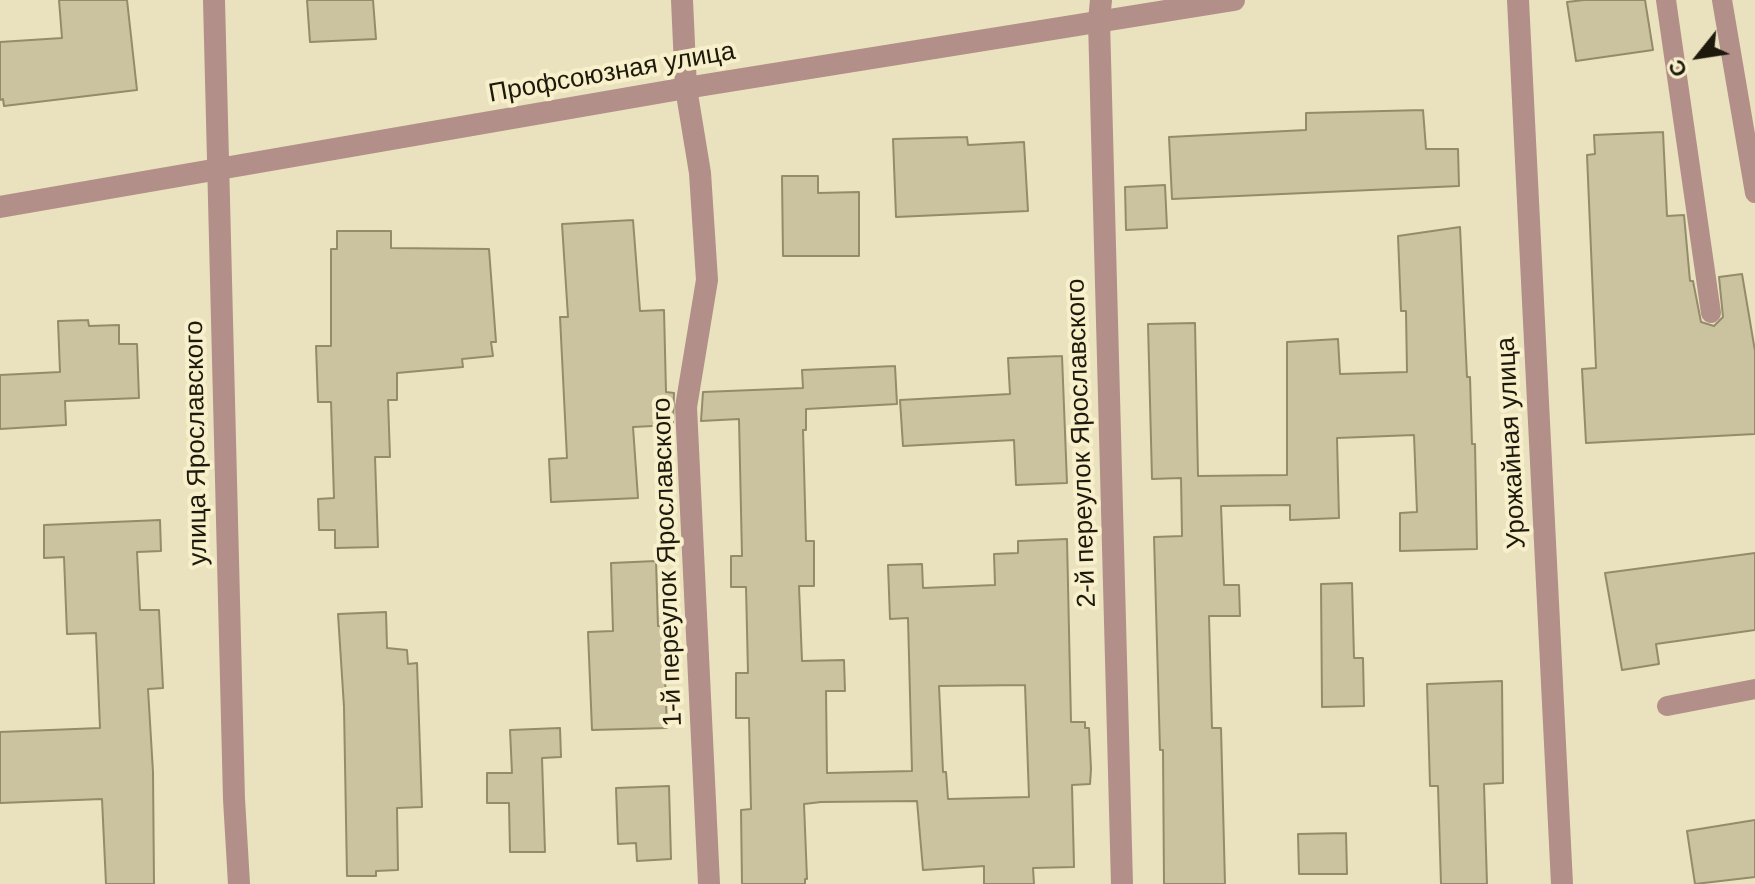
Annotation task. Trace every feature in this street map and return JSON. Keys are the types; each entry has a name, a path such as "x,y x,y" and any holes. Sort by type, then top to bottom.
{"street":[{"name":"улица Ярославского","path":"214,0 239,884"},
{"name":"1-й переулок Ярославского","path":"682,0 686,88 700,173 707,280 686,407 709,884"},
{"name":"Профсоюзная улица","path":"0,207 686,88 1100,11 1234,0"},
{"name":"Урожайная улица","path":"1518,0 1562,884"},
{"name":"2-й переулок Ярославского","path":"1100,11 1122,884"}],"lane":[{"path":"1666,0 1711,313"},
{"path":"1722,0 1750,138 1755,193"},
{"path":"1667,706 1755,689"}],"building":[{"path":"59,0 127,0 137,90 4,106 3,99 0,100 0,42 62,38"},
{"path":"307,0 373,0 376,39 310,42"},
{"path":"1645,0 1653,50 1576,61 1567,2"},
{"path":"1423,110 1426,149 1458,149 1459,186 1172,199 1169,137 1306,130 1306,113"},
{"path":"1663,132 1667,216 1684,215 1690,281 1693,281 1701,322 1714,326 1723,317 1719,277 1742,274 1755,351 1755,434 1586,443 1582,369 1596,368 1587,155 1595,154 1594,135"},
{"path":"967,137 968,145 1024,142 1028,211 896,217 893,139"},
{"path":"782,176 818,176 818,193 859,192 859,256 783,256"},
{"path":"1165,185 1167,228 1126,230 1125,187"},
{"path":"633,220 640,311 664,310 666,392 674,393 673,425 633,427 638,498 551,502 549,459 567,458 560,317 568,317 562,224"},
{"path":"1460,227 1467,377 1470,377 1472,444 1475,444 1477,549 1400,551 1400,513 1417,512 1414,435 1337,438 1339,518 1290,520 1290,505 1221,506 1224,585 1239,585 1240,616 1209,616 1212,728 1221,728 1225,884 1164,884 1163,750 1160,750 1154,537 1182,536 1181,478 1152,479 1148,324 1195,323 1198,476 1287,475 1287,342 1338,339 1340,374 1407,372 1406,311 1401,311 1398,236"},
{"path":"337,231 391,231 391,248 489,249 496,342 491,342 493,356 462,359 463,367 397,373 397,400 388,400 390,457 375,457 378,547 335,548 335,530 319,530 318,499 334,498 331,402 318,402 316,346 331,346 331,249 337,249"},
{"path":"88,320 89,326 119,325 119,344 137,344 139,398 65,401 66,425 0,429 0,375 60,372 58,321"},
{"path":"1062,356 1067,483 1016,485 1014,440 903,446 900,400 1010,394 1008,358"},
{"path":"895,366 897,404 806,409 806,430 803,430 806,541 814,541 814,586 799,586 802,661 844,660 845,691 826,691 827,773 912,771 908,618 890,619 888,565 922,564 923,588 995,585 994,554 1018,553 1018,541 1067,539 1071,722 1085,722 1085,728 1089,728 1091,769 1090,784 1072,785 1074,867 1033,868 1034,884 984,884 984,866 923,870 917,801 821,802 804,804 805,884 742,884 741,810 751,809 749,718 736,718 736,673 748,673 746,587 731,587 731,556 742,556 739,419 701,421 703,392 803,388 802,370","holes":["1025,685 1029,797 948,799 946,772 943,772 939,686"]},
{"path":"160,520 161,551 137,552 140,610 159,610 163,688 148,689 153,772 154,884 106,884 102,799 0,803 0,732 100,728 96,633 67,634 64,557 44,558 44,525"},
{"path":"1755,553 1755,630 1656,644 1659,664 1622,670 1605,573"},
{"path":"656,561 658,626 663,626 667,728 592,730 588,632 613,631 611,563"},
{"path":"1352,583 1354,658 1363,658 1364,706 1322,707 1321,584"},
{"path":"386,612 387,648 407,650 408,664 417,663 422,807 397,808 398,870 376,871 376,876 347,876 344,707 338,614"},
{"path":"1502,681 1503,783 1484,784 1487,884 1441,884 1438,786 1430,786 1427,684"},
{"path":"560,728 561,757 542,758 545,852 510,852 509,803 487,803 487,773 512,773 510,730"},
{"path":"669,786 671,859 637,861 636,843 618,844 616,788"},
{"path":"1755,820 1755,877 1695,884 1687,831"},
{"path":"1346,833 1347,874 1299,874 1298,834"}]}
